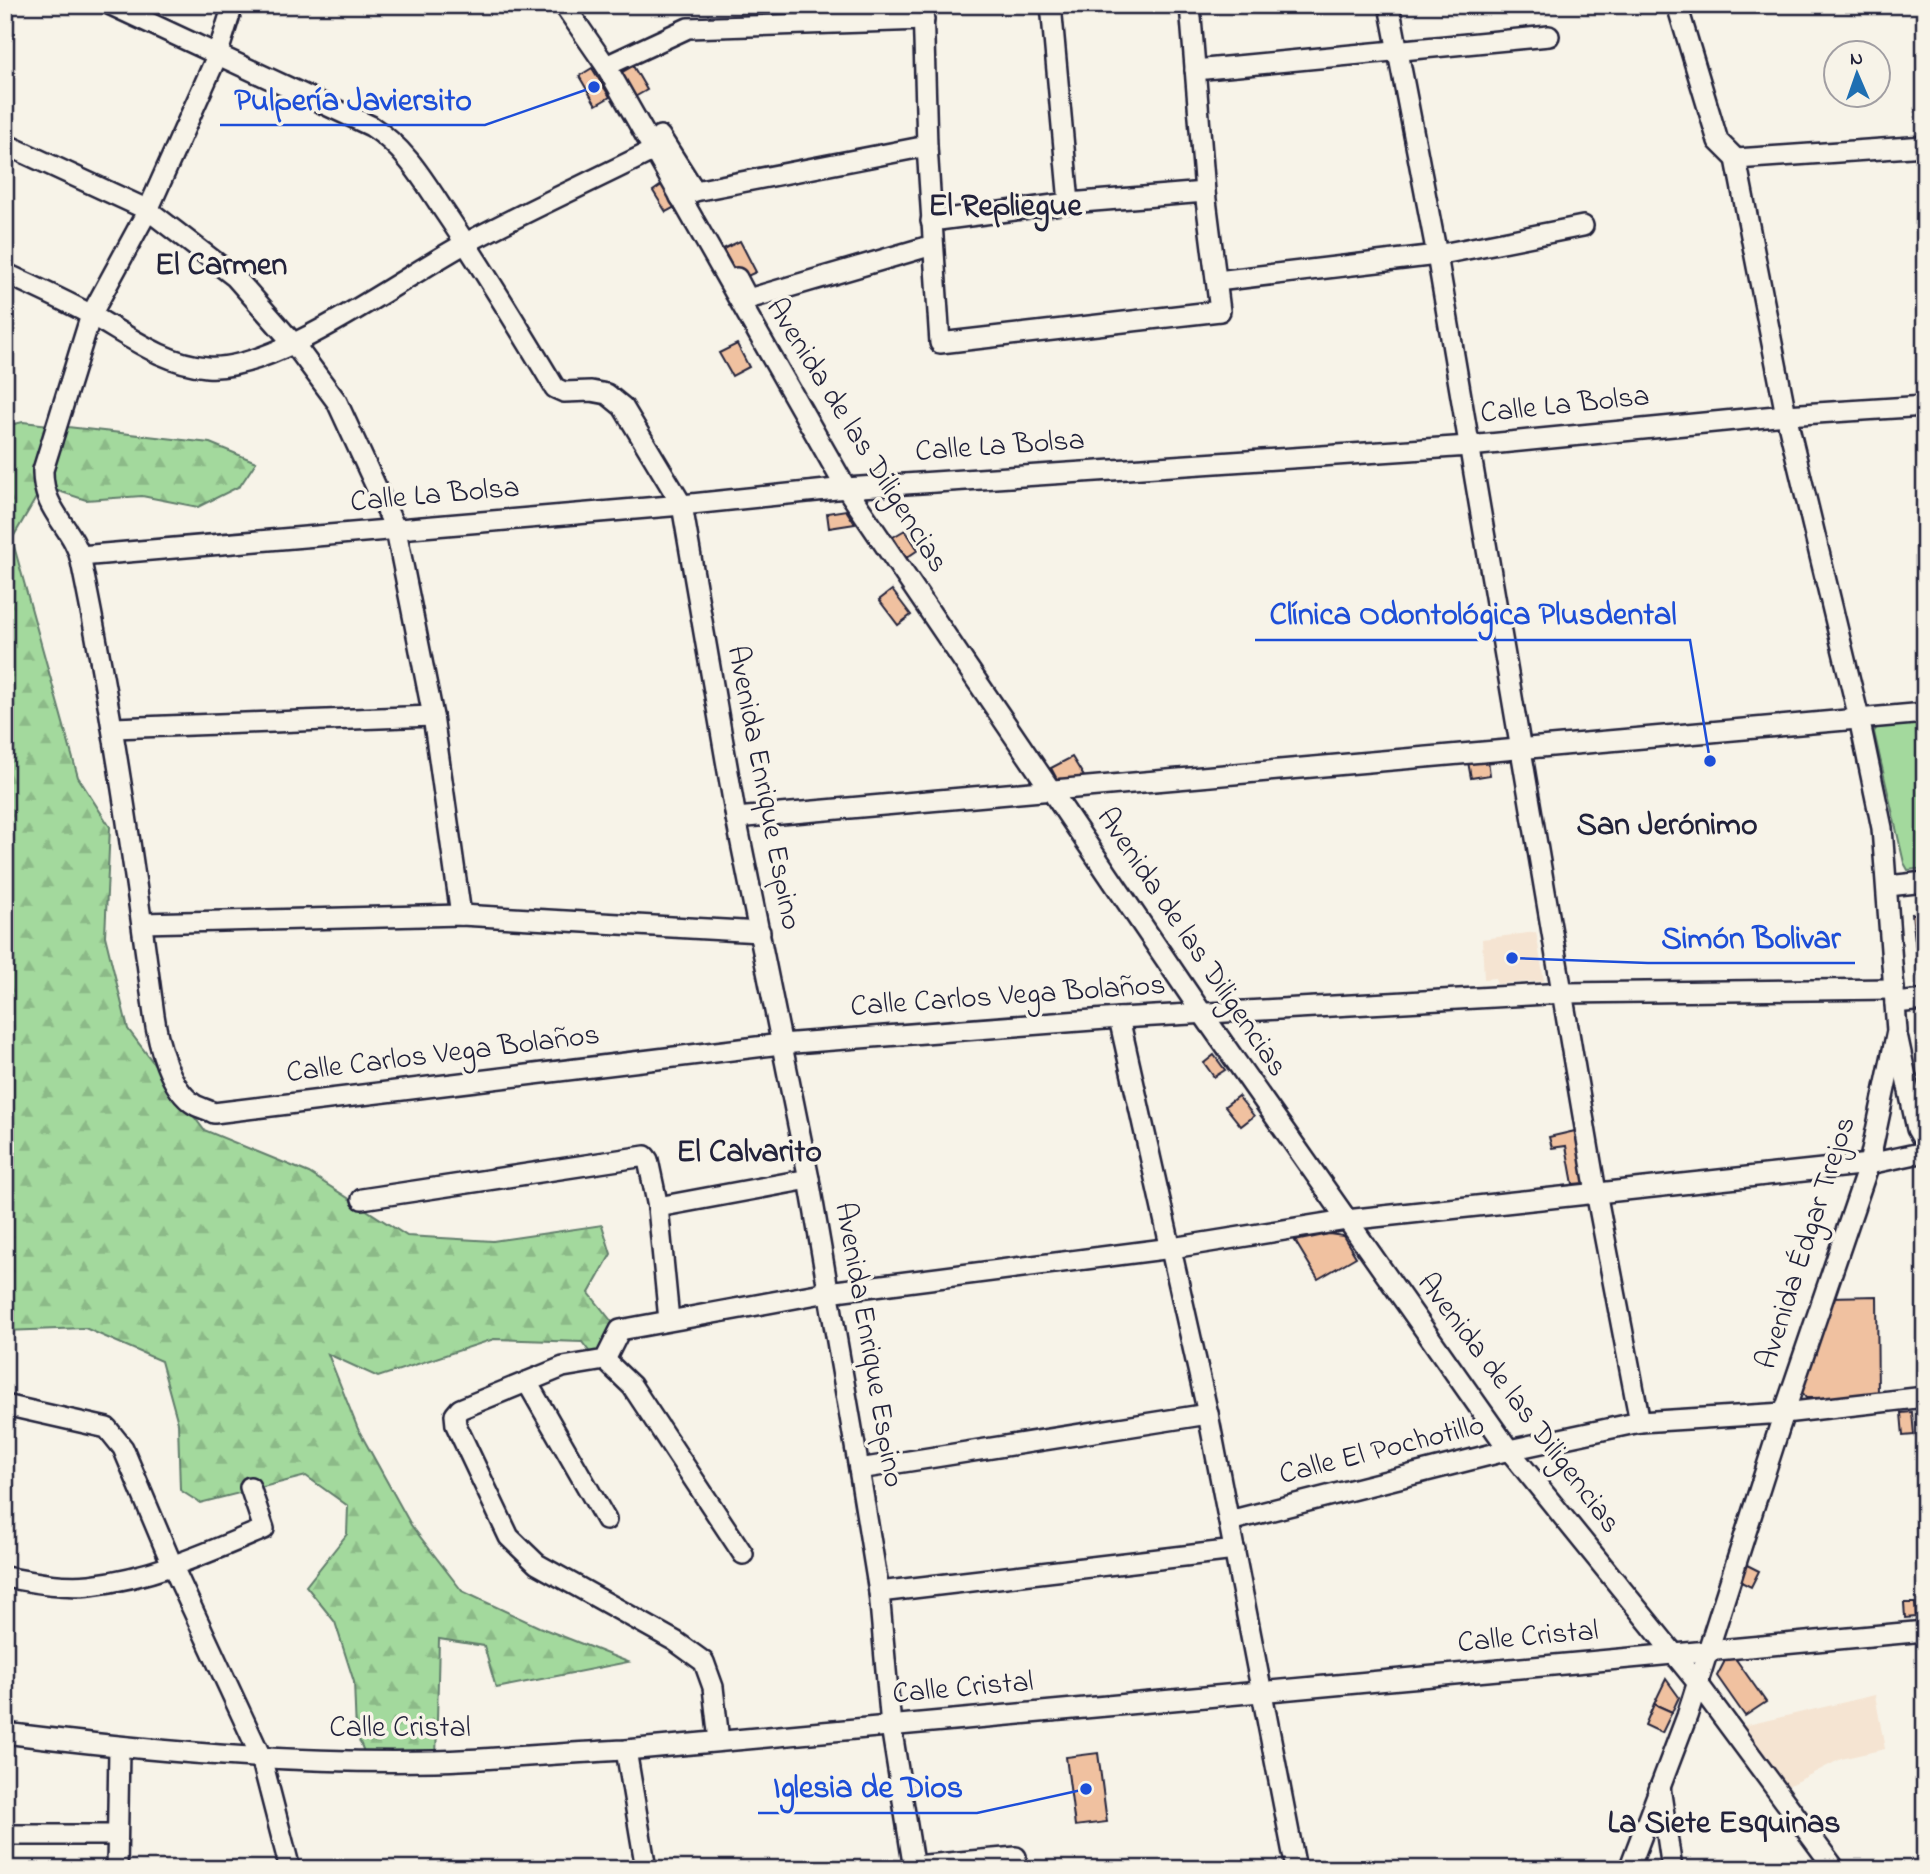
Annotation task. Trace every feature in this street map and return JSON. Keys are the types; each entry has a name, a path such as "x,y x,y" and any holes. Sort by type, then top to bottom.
{"street":[{"path":"111,5 371,127 391,139 412,163 466,243 555,388 565,392 591,391 607,394 623,407 681,505"},
{"path":"233,5 217,56 148,211 91,315 43,470 43,486 51,508 80,556 114,728 142,923 460,915 760,932"},
{"name":"Avenida de las Diligencias","path":"564,5 606,66 654,150 688,194 846,488 1202,1013 1509,1450 1696,1681 1835,1869"},
{"path":"1051,5 1069,203"},
{"path":"606,66 688,28 924,12 927,146 940,343 1220,311 1189,5"},
{"path":"1389,5 1437,255 1519,748 1640,1422"},
{"path":"1677,5 1718,141 1736,159 1925,146"},
{"path":"1195,70 1397,53 1549,36"},
{"path":"639,103 688,194 927,146"},
{"path":"5,144 148,211 235,276 293,344 337,402 396,530 433,716 460,915"},
{"path":"5,273 91,315 143,347 173,359 208,367 240,362 293,344 466,243 654,150"},
{"name":"Avenida Édgar Trejos","path":"1696,1681 1869,1164 1897,1031 1882,828 1859,718 1786,415 1736,159"},
{"path":"931,221 1069,203 1206,192"},
{"path":"705,219 748,299 933,245"},
{"path":"1217,281 1437,255 1583,226"},
{"name":"Calle La Bolsa","path":"80,556 681,505 846,488 1469,446 1786,415 1925,406"},
{"name":"Avenida Enrique Espino","path":"681,505 736,818 809,1179 859,1469 879,1592 891,1726 914,1867"},
{"path":"736,818 1925,713"},
{"path":"114,728 433,716"},
{"path":"1888,886 1925,882"},
{"name":"Calle Carlos Vega Bolaños","path":"142,923 157,1035 167,1064 178,1087 194,1104 215,1113 781,1044 1119,1018 1564,993 1895,996 1925,1000"},
{"path":"1119,1018 1208,1414 1264,1691 1296,1869"},
{"path":"1895,1158 1921,1136 1897,1031"},
{"path":"605,1360 620,1330 828,1292 1172,1248 1346,1220 1869,1164 1925,1152"},
{"path":"362,1199 640,1156 649,1160 658,1207 669,1320"},
{"path":"658,1207 809,1179"},
{"path":"605,1360 563,1367 460,1409 455,1415 456,1425 509,1537 537,1564 675,1641 704,1662 713,1687 719,1741"},
{"path":"605,1360 632,1385 743,1554"},
{"path":"527,1382 606,1520"},
{"name":"Calle El Pochotillo","path":"1229,1521 1509,1450 1640,1422 1784,1413 1925,1397"},
{"path":"5,1405 107,1428 123,1448 173,1567 261,1757 290,1869"},
{"path":"859,1469 1208,1414"},
{"path":"5,1577 47,1584 90,1585 173,1567 264,1529 250,1487"},
{"path":"879,1592 1235,1550"},
{"name":"Calle Cristal","path":"5,1733 119,1748 261,1757 436,1761 626,1750 1925,1631"},
{"path":"1629,1869 1687,1716 1696,1681"},
{"path":"117,1869 115,1835 119,1748"},
{"path":"626,1750 646,1869"},
{"path":"1660,1785 1672,1869"},
{"path":"5,1835 115,1835"},
{"path":"914,1867 1016,1857"}],"shaded area":[{"path":"1536,932 1544,981 1497,984 1495,978 1484,979 1482,939"},
{"path":"1875,1695 1885,1749 1841,1759 1784,1788 1739,1727"}],"green space":[{"path":"23,422 210,443 256,462 240,486 198,507 142,496 86,500 43,486 12,539 78,777 110,827 105,936 128,1029 204,1130 309,1173 407,1236 493,1241 602,1225 611,1254 589,1293 616,1327 595,1359 582,1342 494,1339 378,1377 328,1354 358,1429 411,1525 462,1591 539,1627 628,1662 496,1688 484,1646 439,1639 436,1761 368,1761 356,1733 354,1682 335,1622 306,1586 347,1534 348,1506 306,1476 200,1503 180,1490 178,1423 161,1361 85,1328 5,1331 5,426"},
{"path":"1925,724 1925,868 1908,870 1904,863 1874,732 1877,727"}],"building":[{"path":"633,66 647,90 633,98 619,74"},
{"path":"592,68 610,97 596,105 579,76"},
{"path":"663,184 677,206 666,212 653,191"},
{"path":"740,241 756,272 739,280 723,249"},
{"path":"737,344 749,367 732,376 719,353"},
{"path":"846,510 855,524 829,528 827,513"},
{"path":"905,530 918,550 906,558 893,537"},
{"path":"892,590 911,615 898,625 879,600"},
{"path":"1072,757 1088,783 1059,783 1051,768"},
{"path":"1488,760 1490,775 1471,778 1468,762"},
{"path":"1925,913 1925,976 1919,976 1912,914"},
{"path":"1214,1055 1225,1070 1214,1077 1204,1063"},
{"path":"1238,1096 1254,1116 1241,1126 1225,1106"},
{"path":"1575,1131 1587,1176 1584,1183 1573,1184 1566,1146 1552,1148 1549,1137"},
{"path":"1329,1234 1343,1236 1356,1257 1318,1279 1295,1241"},
{"path":"1877,1296 1878,1397 1806,1398 1799,1389 1829,1297"},
{"path":"1912,1412 1914,1435 1903,1436 1901,1413"},
{"path":"1743,1563 1759,1571 1751,1587 1735,1579"},
{"path":"1904,1603 1915,1603 1916,1617 1905,1618"},
{"path":"1730,1651 1766,1702 1745,1716 1717,1676"},
{"path":"1666,1679 1679,1697 1672,1712 1654,1704"},
{"path":"1654,1704 1672,1712 1662,1733 1645,1725"},
{"path":"1098,1753 1107,1822 1075,1826 1066,1757"}],"place":[{"name":"Pulpería Javiersito","path":"594,87"},
{"name":"Clínica Odontológica Plusdental","path":"1710,761"},
{"name":"Simón Bolivar","path":"1512,958"},
{"name":"Iglesia de Dios","path":"1086,1789"}],"district":[{"name":"El Repliegue","path":"1005,207"},
{"name":"El Carmen","path":"221,266"},
{"name":"San Jerónimo","path":"1667,826"},
{"name":"El Calvarito","path":"749,1153"},
{"name":"La Siete Esquinas","path":"1724,1824"}]}
